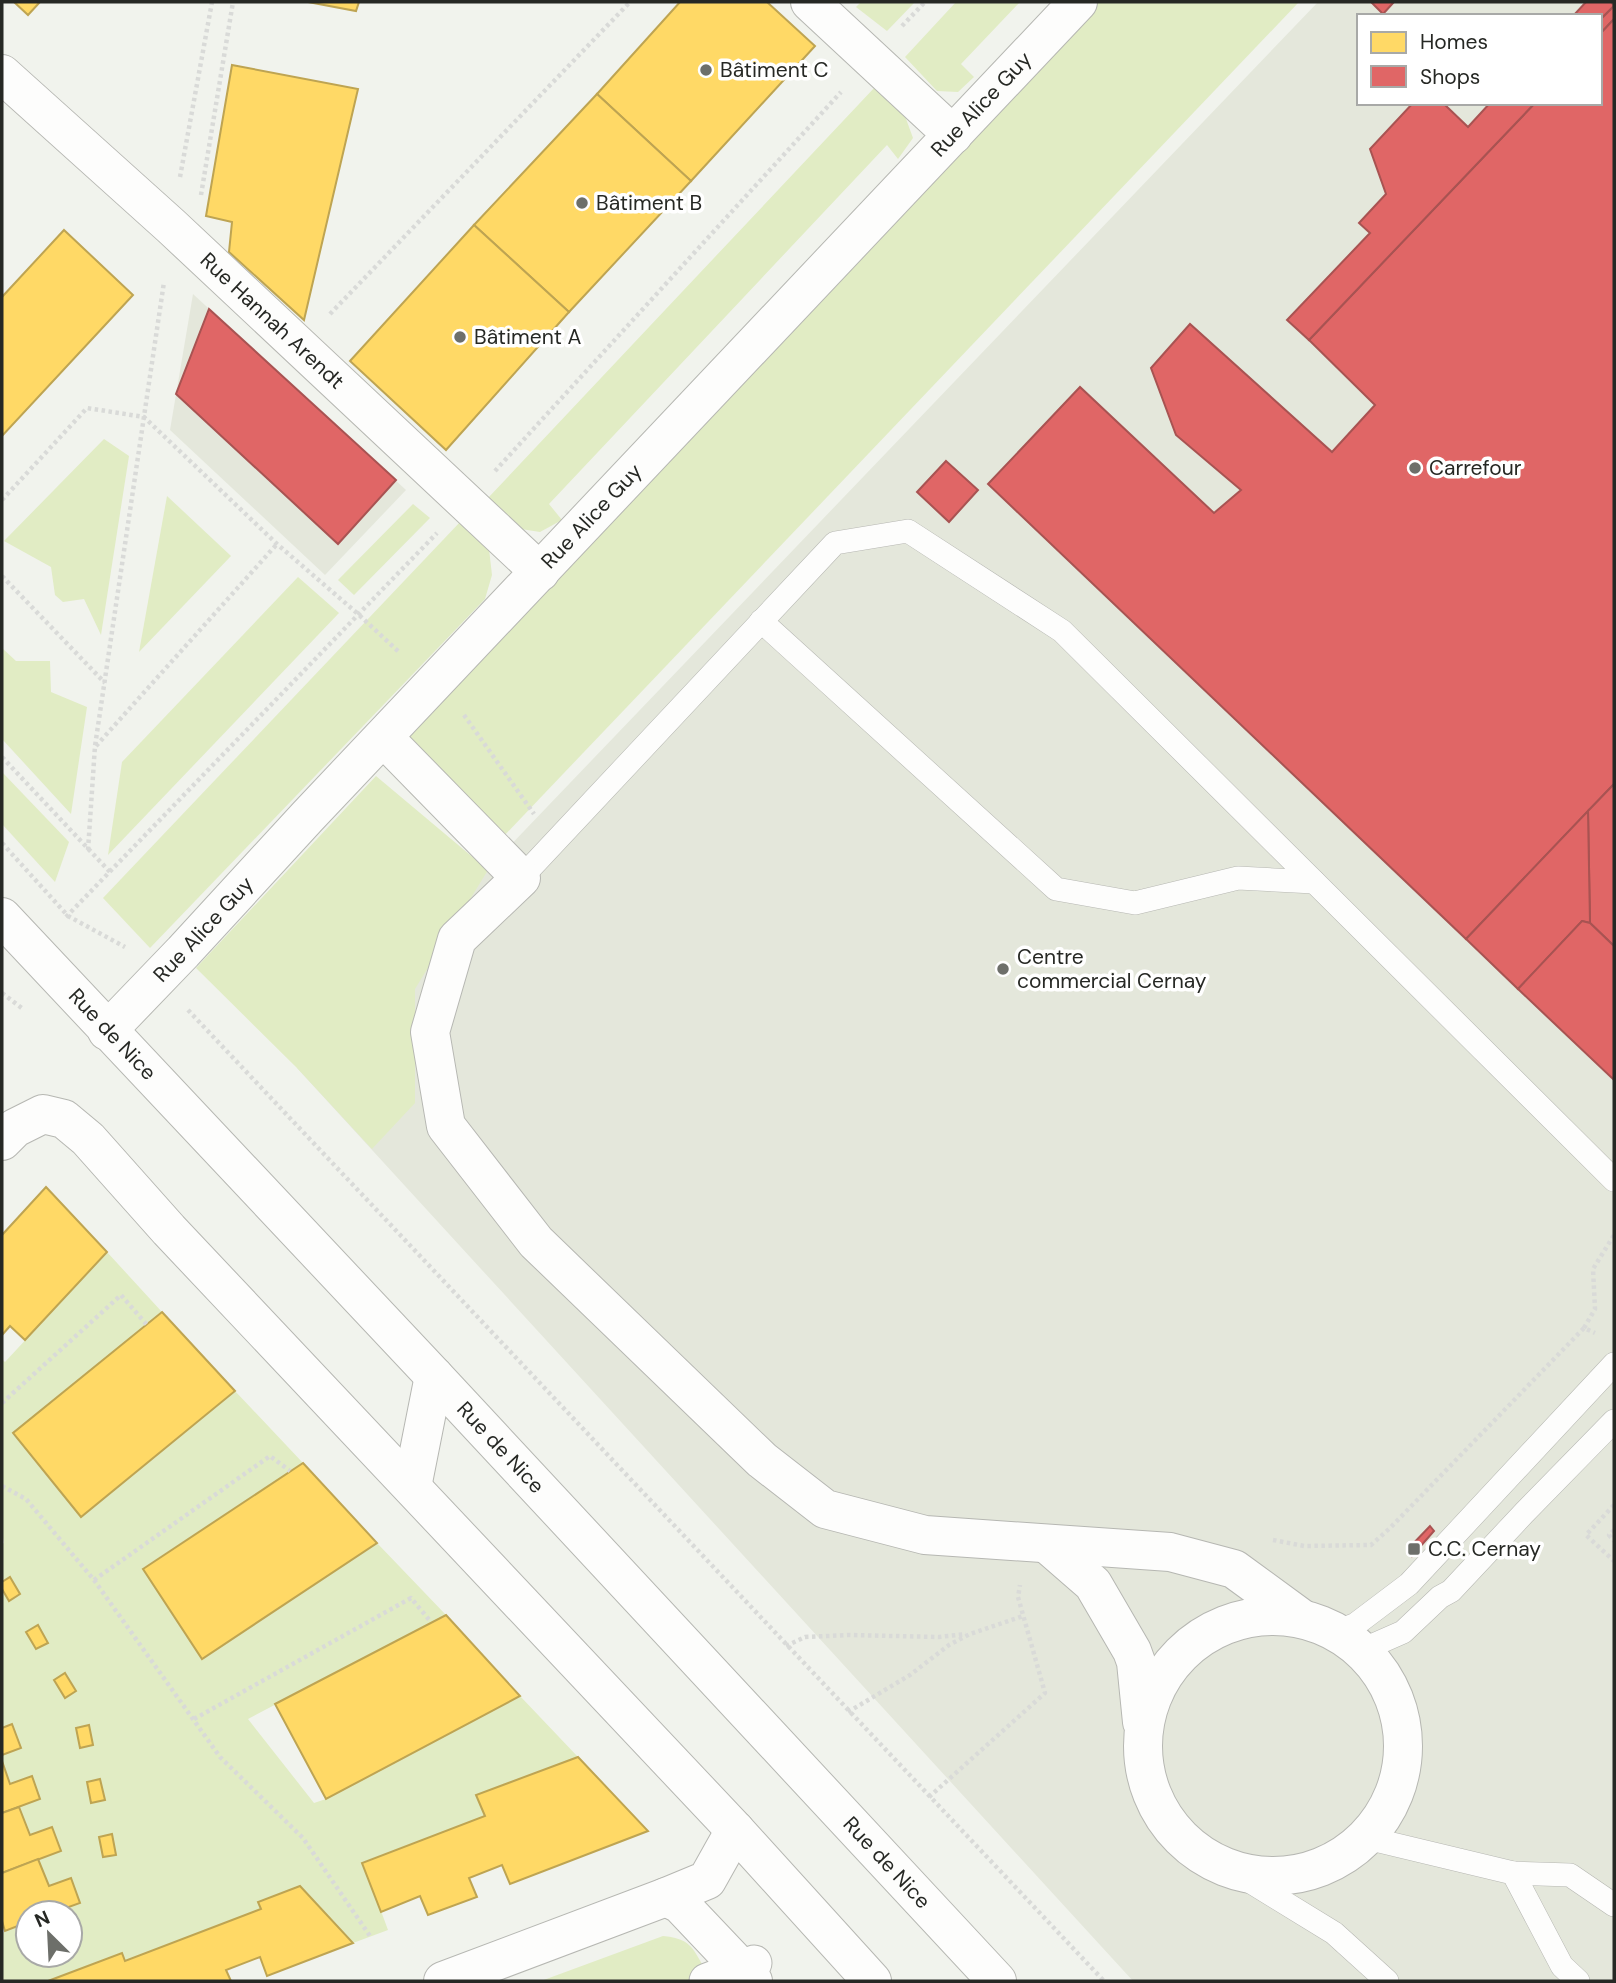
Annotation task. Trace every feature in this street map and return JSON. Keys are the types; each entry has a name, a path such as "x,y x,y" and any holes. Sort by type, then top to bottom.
{"street":[{"path":"810,2 953,135"},
{"name":"Rue Alice Guy","path":"107,1031 1078,2"},
{"name":"Rue Hannah Arendt","path":"2,74 171,226 540,572"},
{"path":"384,738 521,878 457,939 429,1032 446,1126 536,1242 762,1460 825,1509 925,1535 1170,1552 1234,1569 1301,1618 1350,1641 1384,1676 1399,1709 1404,1743 1401,1777 1388,1810 1367,1838 1339,1860 1305,1873 1269,1877 1233,1871 1193,1850 1163,1817 1146,1777 1136,1662 1132,1651 1093,1584 1046,1544"},
{"name":"Rue de Nice","path":"2,918 434,1376 997,1981"},
{"path":"2,1141 15,1128 43,1114 64,1119 88,1139 169,1230 734,1830 872,1981"},
{"path":"412,1487 434,1376"},
{"path":"1143,1732 1152,1697 1170,1665 1197,1640 1229,1623 1265,1616 1301,1618"},
{"path":"443,1981 707,1880 734,1830"},
{"path":"666,1897 680,1904 738,1974"}],"lane":[{"path":"521,878 835,543 908,531 1062,631 1614,1180"},
{"path":"761,621 1056,890 1135,903 1238,878 1314,881"},
{"path":"1614,1364 1409,1584 1356,1624 1350,1641 1403,1633 1440,1597 1451,1591 1614,1422"},
{"path":"1367,1838 1513,1873 1570,1875 1614,1905"},
{"path":"1233,1871 1334,1933 1387,1981"},
{"path":"1513,1873 1562,1966 1578,1981"}],"path":[{"path":"88,850 96,746 171,226 212,2"},
{"path":"171,226 198,217 233,2"},
{"path":"299,346 630,2"},
{"path":"68,916 466,503 925,2"},
{"path":"2,500 87,408 144,417 277,544 358,614 466,717 554,842"},
{"path":"96,746 277,544"},
{"path":"2,576 105,683"},
{"path":"2,757 110,872"},
{"path":"2,843 68,916 130,950 158,978 1104,1981"},
{"path":"1584,1328 1595,1309 1593,1269 1614,1235"},
{"path":"2,1403 121,1295 147,1325"},
{"path":"94,1580 270,1456 290,1472"},
{"path":"2,1486 26,1499 94,1580 220,1757 303,1838 370,1936"},
{"path":"1614,1505 1586,1535 1614,1562"},
{"path":"1614,1530 1609,1535 1614,1541"},
{"path":"194,1719 411,1598 431,1622"},
{"path":"848,1712 910,1675 949,1645 970,1634 1023,1616"},
{"path":"786,1646 804,1637 849,1634 939,1637 970,1634"}],"shaded area":[{"name":"Centre commercial Cernay","path":"1318,2 1614,2 1614,1981 1133,1981 297,1068"},
{"path":"193,294 406,490 325,575 170,430"}],"green space":[{"path":"861,2 915,2 887,31 856,7"},
{"path":"956,2 1020,2 961,64 974,77 958,92 937,91 905,57"},
{"path":"1098,2 1299,2 502,838 406,735"},
{"path":"875,87 905,116 913,138 898,159 887,145 549,504 562,520 540,532 521,529 488,498"},
{"path":"104,439 129,456 101,635 84,599 63,602 55,595 51,567 4,541"},
{"path":"167,496 231,556 139,652"},
{"path":"413,504 430,518 354,595 338,580"},
{"path":"461,521 489,549 492,575 485,599 150,948 103,898"},
{"path":"298,577 339,613 108,855 122,762"},
{"path":"2,648 16,661 50,661 51,692 87,707 71,814 2,739"},
{"path":"2,772 69,842 55,882 2,824"},
{"path":"376,776 488,870 415,989 415,1103 372,1149 297,1068 196,968"},
{"path":"107,1252 162,1312 13,1433 81,1517 235,1391 303,1463 143,1568 202,1658 377,1543 446,1615 248,1719 314,1803 520,1696 578,1757 476,1795 485,1816 363,1862 388,1930 353,1943 300,1886 259,1902 261,1909 125,1961 122,1953 84,1967 84,1899 72,1899 49,1886 38,1859 60,1850 52,1827 30,1835 19,1807 40,1799 32,1776 10,1784 2,1761 2,1755 21,1748 12,1724 2,1728 2,1589 9,1601 20,1594 10,1577 2,1582 2,1359 5,1362","holes":["38,1625 48,1643 37,1649 26,1632","89,1725 93,1745 81,1748 77,1728","100,1779 104,1800 91,1802 87,1782","111,1834 116,1854 103,1857 99,1837"]},
{"path":"14,1928 14,1969 80,1969 48,1981 2,1981 2,1933"},
{"path":"663,1936 684,1941 690,1946 716,1981 541,1981"}],"building: Homes":[{"path":"14,2 40,2 28,15"},
{"path":"308,2 359,2 356,11"},
{"name":"Bâtiment C","path":"680,2 767,2 815,46 691,181 597,94"},
{"path":"232,65 358,89 304,320 229,252 232,222 206,216"},
{"name":"Bâtiment B","path":"597,94 691,181 569,312 474,225"},
{"name":"Bâtiment A","path":"474,225 569,312 446,450 350,361"},
{"path":"64,230 133,295 2,436 2,297"},
{"path":"46,1187 107,1252 25,1340 10,1326 2,1335 2,1235"},
{"path":"162,1312 235,1391 81,1517 13,1433"},
{"path":"303,1463 377,1543 202,1659 143,1569"},
{"path":"10,1577 20,1594 9,1601 2,1589 2,1582"},
{"path":"446,1615 520,1696 326,1799 275,1704"},
{"path":"38,1625 48,1643 36,1649 26,1632"},
{"path":"65,1673 76,1691 65,1698 54,1680"},
{"path":"12,1724 21,1748 2,1755 2,1728"},
{"path":"89,1725 93,1745 80,1748 76,1728"},
{"path":"578,1757 648,1831 510,1884 502,1865 469,1878 477,1897 428,1915 420,1896 381,1912 362,1863 485,1816 476,1795"},
{"path":"2,1761 10,1784 32,1776 40,1799 2,1813"},
{"path":"100,1779 105,1800 91,1803 87,1782"},
{"path":"19,1807 30,1835 52,1827 61,1851 2,1873 2,1813"},
{"path":"112,1834 116,1855 103,1857 99,1837"},
{"path":"38,1859 49,1886 71,1878 79,1899 14,1899 14,1927 5,1931 2,1921 2,1873"},
{"path":"300,1886 353,1943 267,1976 260,1957 226,1970 231,1981 48,1981 122,1953 125,1961 261,1909 258,1902"}],"building: Shops":[{"path":"1371,2 1394,2 1383,14"},
{"path":"1586,2 1611,2 1614,6 1602,18 1602,14 1575,14"},
{"path":"1614,6 1614,19 1602,32 1602,18"},
{"name":"Carrefour","path":"1614,19 1614,784 1466,939 988,484 1080,387 1214,513 1241,490 1176,435 1151,368 1190,324 1332,452 1375,405 1309,340 1533,105 1602,105 1602,32"},
{"path":"1411,105 1445,105 1468,127 1488,105 1533,105 1309,340 1287,320 1370,233 1359,223 1386,194 1370,149"},
{"path":"209,309 396,480 338,544 176,394"},
{"path":"946,461 978,490 949,522 917,492"},
{"path":"1614,784 1614,946 1590,923 1588,811"},
{"path":"1588,811 1590,923 1582,921 1518,989 1466,939"},
{"path":"1582,921 1590,923 1614,946 1614,1080 1518,989"},
{"path":"1430,1526 1434,1531 1412,1556 1408,1549"}],"place":[{"name":"Bâtiment C","path":"706,70"},
{"name":"Bâtiment B","path":"582,203"},
{"name":"Bâtiment A","path":"460,337"},
{"name":"Carrefour","path":"1415,468"},
{"name":"Centre commercial Cernay","path":"1003,969"},
{"name":"C.C. Cernay","path":"1414,1549"}]}
